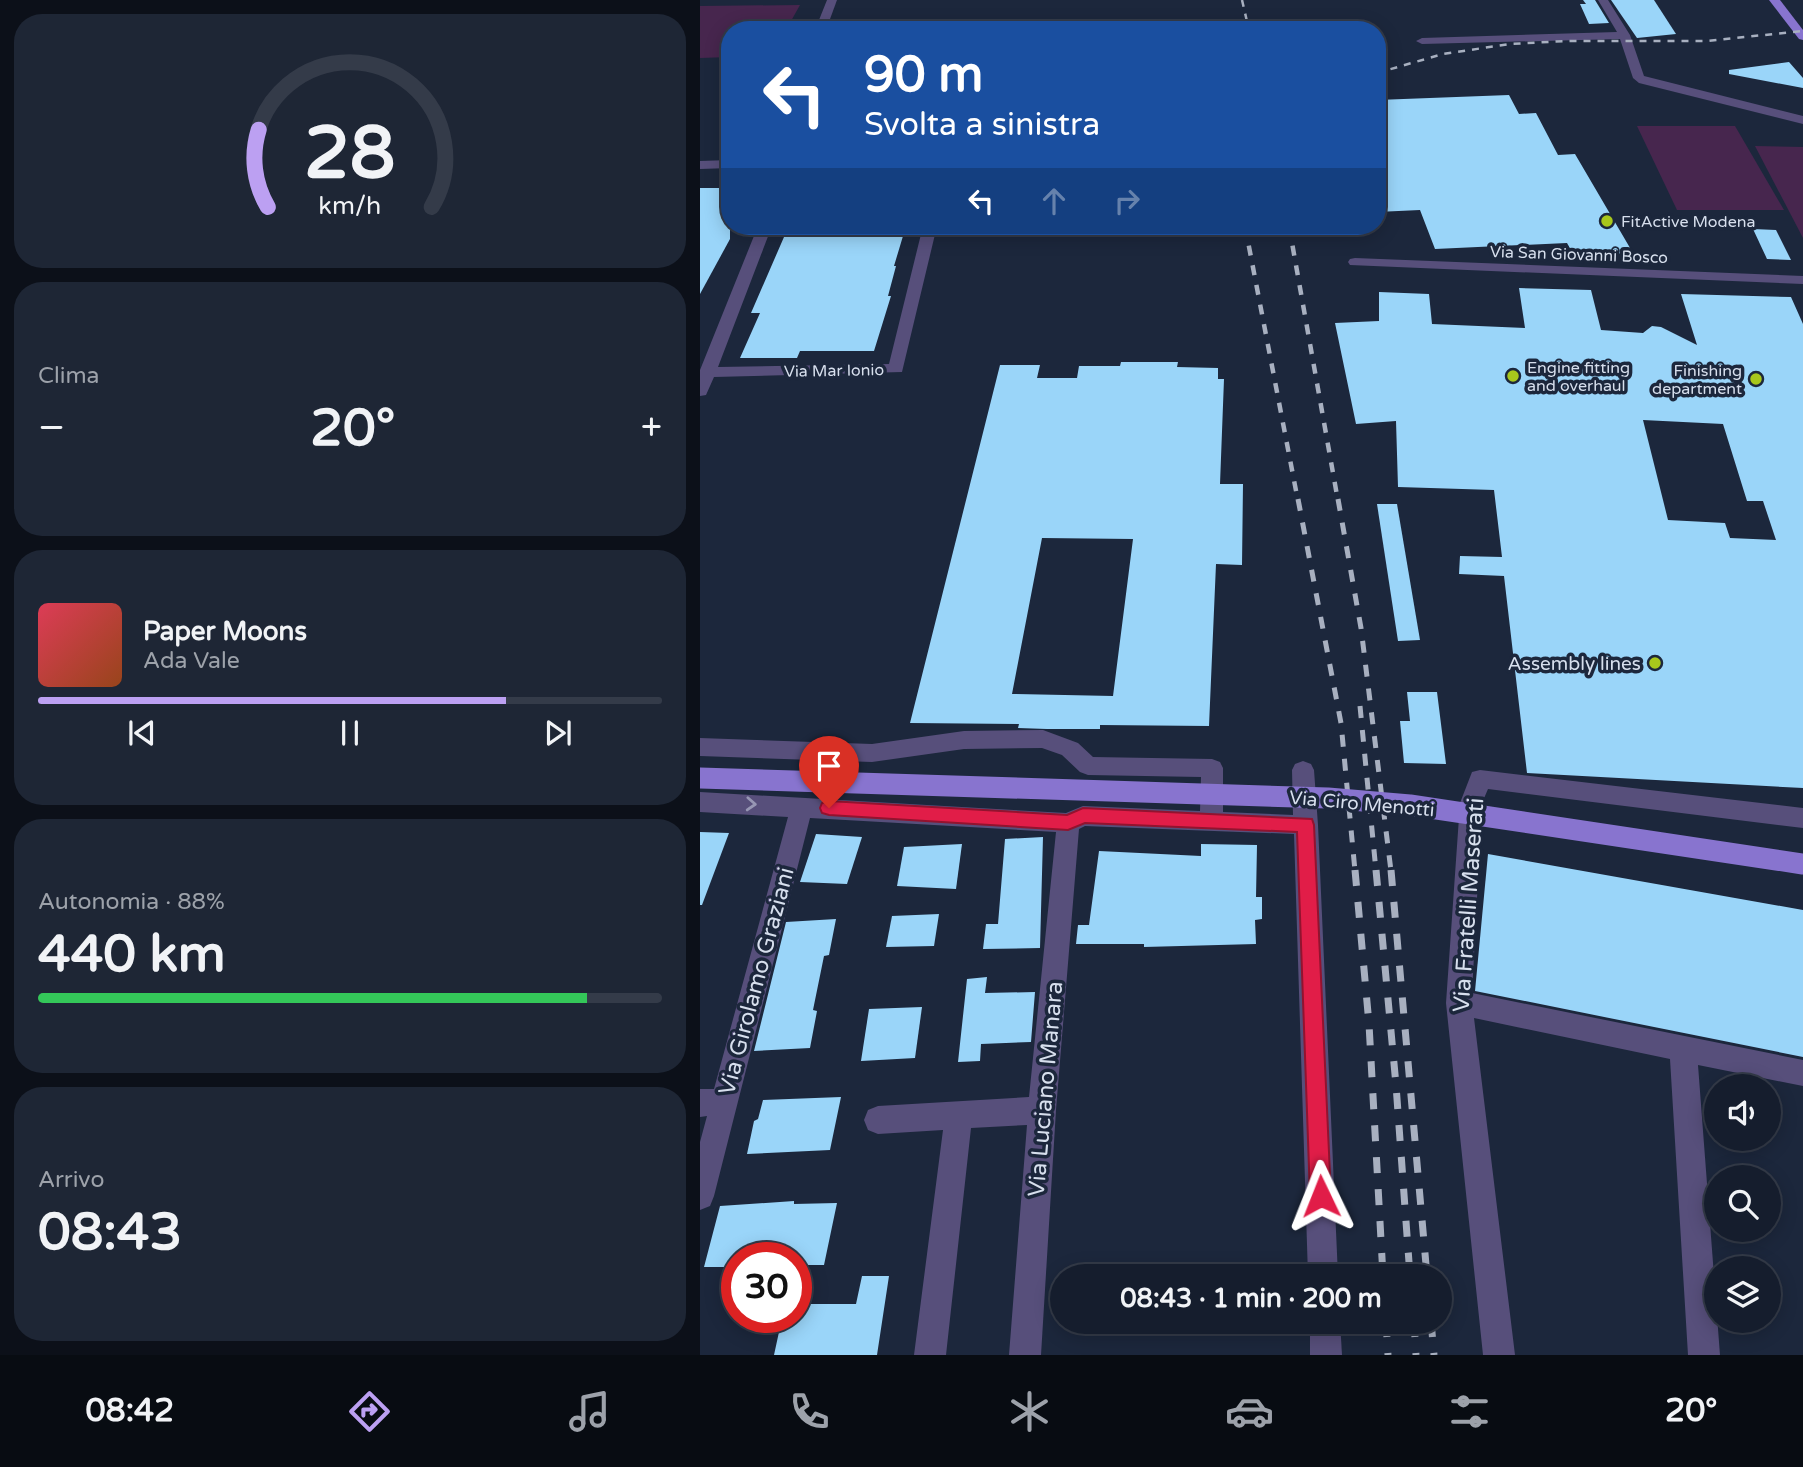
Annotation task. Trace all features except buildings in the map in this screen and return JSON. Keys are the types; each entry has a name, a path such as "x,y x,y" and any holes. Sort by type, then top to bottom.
{"main road":[{"path":"1774,0 1803,37"},
{"name":"Via Ciro Menotti","path":"700,778 1328,798 1410,805 1803,864"}],"street":[{"path":"824,21 832,0"},
{"path":"1603,0 1623,35 1639,78 1799,118"},
{"path":"1422,41 1623,35"},
{"path":"700,165 721,164"},
{"path":"700,391 762,235"},
{"name":"Via Mar Ionio","path":"709,372 896,369 928,235"},
{"name":"Via San Giovanni Bosco","path":"1354,262 1803,281"},
{"path":"700,747 872,753 964,740 1044,739 1070,749 1088,766 1212,768 1212,821"},
{"path":"1075,819 1088,766"},
{"path":"1303,770 1323,1264"},
{"name":"Via Fratelli Maserati","path":"1499,1355 1459,1003 1471,803 1480,779 1803,818"},
{"path":"700,802 1075,819 1306,825"},
{"name":"Via Girolamo Graziani","path":"700,1196 712,1102 802,806"},
{"name":"Via Luciano Manara","path":"1025,1355 1042,1110 1075,819"},
{"path":"1459,1003 1803,1073"},
{"path":"1683,1048 1704,1355"},
{"path":"878,1120 1042,1110"},
{"path":"930,1355 959,1115"},
{"path":"1325,1334 1326,1355"}],"shaded area":[{"path":"800,5 791,21 721,21 721,57 700,58 700,6"},
{"path":"1637,126 1735,126 1784,210 1677,210"},
{"path":"1755,146 1803,147 1803,238"}],"railway":[{"path":"1242,0 1247,21"},
{"path":"1386,70 1443,54 1510,44 1567,41 1706,41 1803,31"},
{"path":"1247,235 1298,501"},
{"path":"1291,235 1338,501"},
{"path":"1298,499 1341,723 1355,871"},
{"path":"1338,499 1361,628 1391,871"},
{"path":"1360,706 1376,871"},
{"path":"1355,870 1369,1024 1382,1264"},
{"path":"1376,870 1409,1264"},
{"path":"1391,870 1426,1264"},
{"path":"1387,1334 1388,1355"},
{"path":"1415,1334 1416,1355"},
{"path":"1432,1334 1434,1355"}],"place":[{"name":"FitActive Modena","path":"1607,221"},
{"name":"Engine fitting and overhaul","path":"1513,376"},
{"name":"Finishing department","path":"1756,379"},
{"name":"Assembly lines","path":"1655,663"}],"route":[{"path":"829,808 1068,823 1083,816 1306,825 1321,1196"}]}
